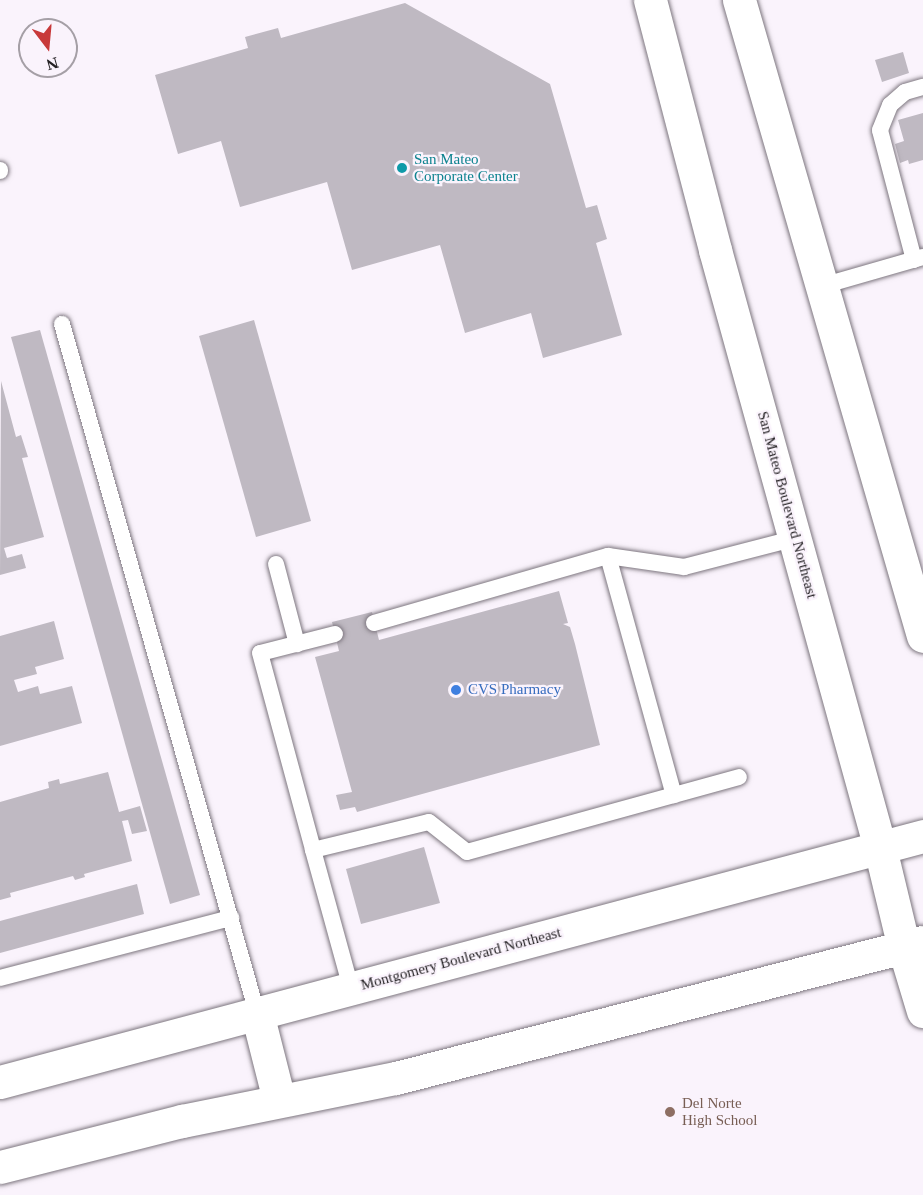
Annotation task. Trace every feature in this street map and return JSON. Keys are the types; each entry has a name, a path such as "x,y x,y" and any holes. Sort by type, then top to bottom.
{"main road":[{"name":"San Mateo Boulevard Northeast","path":"650,0 715,250 880,848 913,945 923,1011"},
{"path":"739,0 923,636"},
{"name":"Montgomery Boulevard Northeast","path":"0,1082 923,836"},
{"path":"0,1167 182,1121 396,1078 913,945"},
{"path":"257,1013 279,1100"}],"lane":[{"path":"822,286 919,258 880,130 890,105 905,92 923,87"},
{"path":"62,324 257,1013"},
{"path":"374,623 608,556 684,567 796,538"},
{"path":"608,556 674,795"},
{"path":"276,564 297,644"},
{"path":"334,634 260,654 351,988"},
{"path":"313,849 429,822 467,852 739,777"},
{"path":"0,978 231,918"}],"building":[{"name":"San Mateo Corporate Center","path":"405,3 550,84 586,208 597,205 607,239 596,243 622,335 543,358 531,313 465,333 440,245 352,270 327,182 240,207 221,141 178,154 155,75 248,48 245,37 278,28 281,38"},
{"path":"903,52 909,73 882,82 875,60"},
{"path":"923,113 923,160 909,164 908,160 900,163 895,144 904,141 898,120"},
{"path":"254,320 311,521 256,537 199,336"},
{"path":"40,330 200,895 170,904 11,337"},
{"path":"1,381 16,437 21,435 28,457 22,458 44,537 4,548 7,558 22,554 26,568 0,575"},
{"name":"CVS Pharmacy","path":"559,591 568,623 563,624 570,627 600,745 357,812 355,807 340,810 336,795 352,792 315,657 339,651 332,622 372,612 379,640"},
{"path":"54,621 64,659 35,667 37,674 14,680 18,692 38,686 40,694 72,686 82,723 0,746 0,636"},
{"path":"108,772 119,812 140,806 147,831 132,834 128,820 122,821 132,861 84,874 85,877 75,880 73,876 10,893 11,897 0,900 0,802 49,788 48,782 59,779 60,784"},
{"path":"424,847 440,903 361,924 346,869"},
{"path":"137,884 144,914 0,953 0,921"}],"place":[{"name":"San Mateo Corporate Center","path":"402,168"},
{"name":"CVS Pharmacy","path":"456,690"},
{"name":"Del Norte High School","path":"670,1112"}]}
